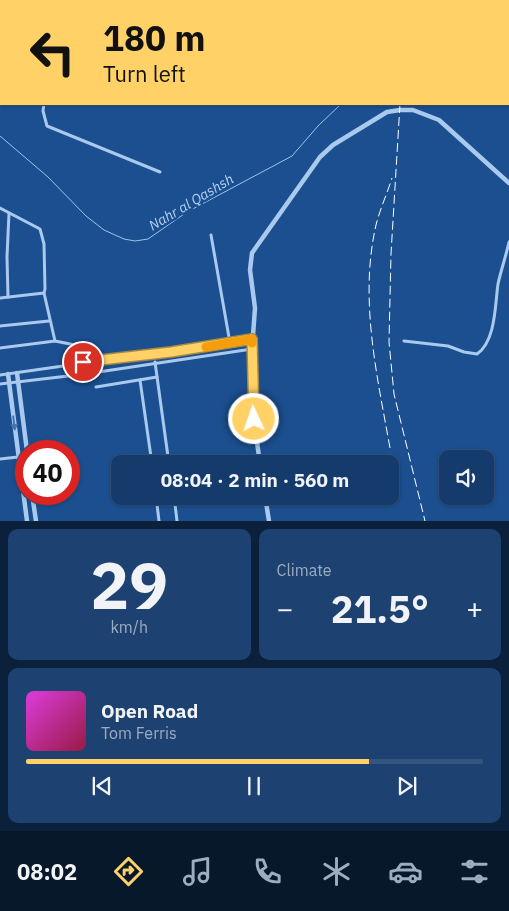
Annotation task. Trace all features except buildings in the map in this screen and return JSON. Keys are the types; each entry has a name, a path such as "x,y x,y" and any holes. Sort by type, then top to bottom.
{"street":[{"path":"44,105 43,111 47,126 160,172"},
{"path":"259,455 253,413 252,339 255,308 250,270 252,253 320,157 333,145 388,112 413,110 439,120 509,183"},
{"path":"0,208 40,229 44,244 46,289 44,293 55,341"},
{"path":"8,297 9,213"},
{"path":"211,235 230,343"},
{"path":"404,341 448,346 464,352 477,354 481,351 490,333 496,312 498,283 509,242"},
{"path":"0,298 44,293"},
{"path":"0,326 49,321"},
{"path":"0,375 252,339"},
{"path":"0,348 55,341 80,346 85,374"},
{"path":"0,384 85,374 155,362 252,349"},
{"path":"155,362 168,455"},
{"path":"17,373 26,440"},
{"path":"8,374 16,440"},
{"path":"96,387 157,377"},
{"path":"140,380 151,455"},
{"path":"0,459 15,457"},
{"path":"25,505 27,521"},
{"path":"34,505 36,521"},
{"path":"157,505 159,521"},
{"path":"175,505 177,521"},
{"path":"266,505 269,521"}],"waterway":[{"name":"Nahr al Qashsh","path":"0,136 48,177 86,216 104,230 124,239 135,241 148,239 187,212 292,156 318,126 340,105"}],"railway":[{"path":"400,105 391,254 389,342 394,394 425,521"},
{"path":"390,448 375,365 369,281 376,225 392,178"}],"slow traffic":[{"path":"206,347 252,339 252,343"}],"route":[{"path":"83,362 171,352 252,339 254,419"}]}
